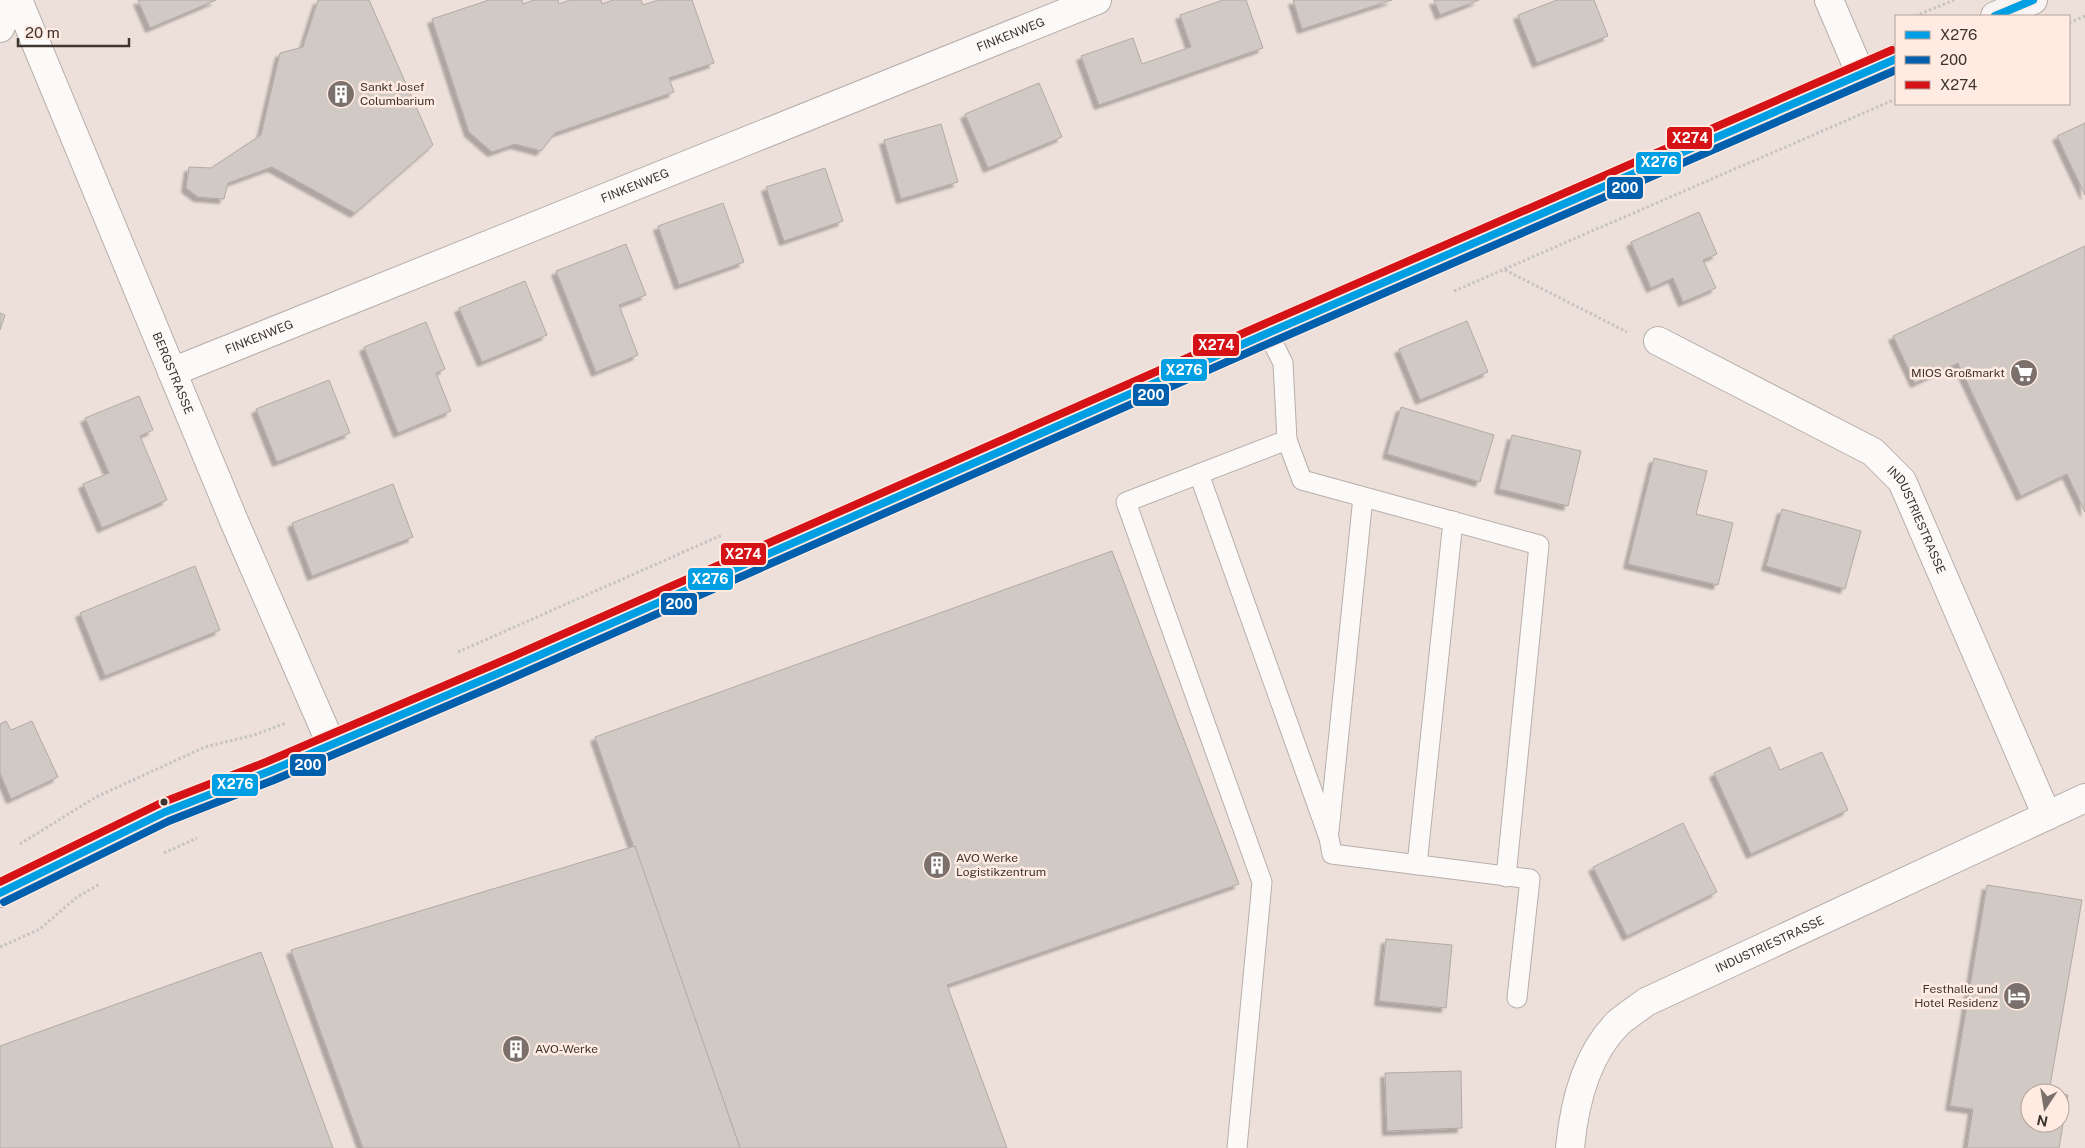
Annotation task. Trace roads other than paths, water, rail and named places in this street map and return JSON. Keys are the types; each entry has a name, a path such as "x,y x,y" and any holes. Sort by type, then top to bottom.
{"street":[{"path":"0,28 12,0"},
{"name":"BERGSTRASSE","path":"18,0 238,530 331,744"},
{"name":"FINKENWEG","path":"172,372 1044,10 1097,0"},
{"path":"1829,0 1861,74"},
{"path":"1998,15 2033,0"},
{"path":"0,893 165,812 270,771 499,673 1268,333 1895,59"},
{"name":"INDUSTRIESTRASSE","path":"1658,340 1873,452 1902,481 2047,816"},
{"name":"INDUSTRIESTRASSE","path":"1570,1148 1580,1090 1596,1052 1618,1024 1646,1002 2085,798"}],"lane":[{"path":"1268,333 1283,363 1287,440 1302,480 1539,545 1506,877"},
{"path":"1237,1148 1262,882 1126,502 1287,440"},
{"path":"1199,474 1329,838 1332,854 1530,879 1517,998"},
{"path":"1329,838 1363,497"},
{"path":"1417,865 1453,521"}],"place":[{"name":"Sankt Josef Columbarium","path":"341,94"},
{"name":"MIOS Großmarkt","path":"2024,373"},
{"name":"AVO Werke Logistikzentrum","path":"937,865"},
{"name":"Festhalle und Hotel Residenz","path":"2017,996"},
{"name":"AVO-Werke","path":"516,1049"}]}
